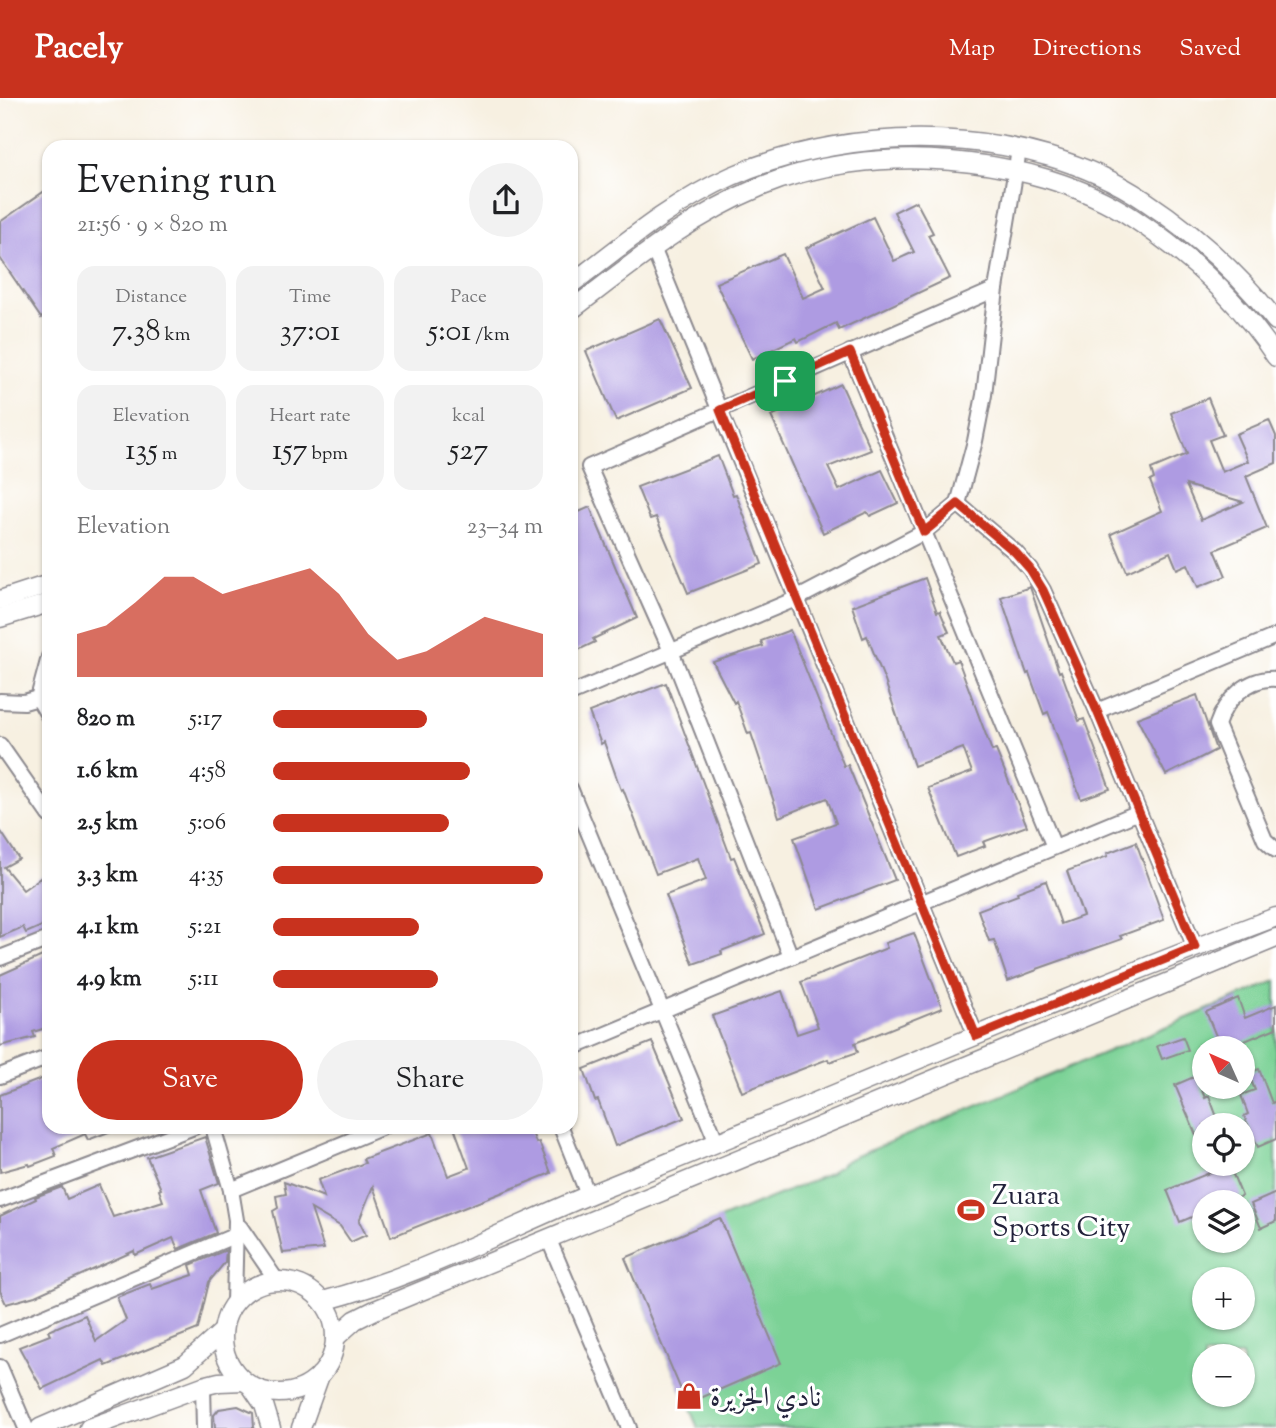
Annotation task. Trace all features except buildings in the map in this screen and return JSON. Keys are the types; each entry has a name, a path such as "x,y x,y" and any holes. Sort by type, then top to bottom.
{"street":[{"path":"578,279 652,223 705,189 754,167 846,143 938,137 1019,150 1074,166 1143,199 1204,245 1242,281 1276,321"},
{"path":"578,691 798,598 924,532 958,504 984,395 996,289 1019,150"},
{"path":"578,305 653,248 708,211 761,186 801,172 889,159 936,158 1014,171 1067,185 1132,217 1211,279 1249,321 1276,357"},
{"path":"653,248 976,1036"},
{"path":"792,957 671,651 589,467 996,289"},
{"path":"850,352 1054,847"},
{"path":"958,504 1015,552 1043,590 1097,711 1195,947"},
{"path":"0,600 42,586"},
{"path":"0,618 42,605"},
{"path":"1097,711 1276,636"},
{"path":"1276,679 1266,678 1248,685 1221,712 1217,725 1265,840 1276,850"},
{"path":"0,701 24,702 42,694"},
{"path":"0,746 42,805"},
{"path":"578,807 717,1143"},
{"path":"578,1046 1139,812"},
{"path":"323,1301 380,1285 588,1195 1028,1014 1276,917"},
{"path":"335,1338 355,1320 375,1310 1276,938"},
{"path":"0,958 42,942"},
{"path":"1028,1014 1037,1036"},
{"path":"0,1076 42,1060"},
{"path":"0,1200 175,1134"},
{"path":"215,1134 239,1230 234,1303"},
{"path":"231,1191 366,1134"},
{"path":"564,1134 588,1195"},
{"path":"239,1230 277,1281"},
{"path":"0,1335 239,1230"},
{"path":"549,1240 629,1428"},
{"path":"271,1428 264,1405 227,1359 223,1331 234,1303 246,1291 277,1281 297,1284 316,1294 323,1301 332,1319 335,1338 331,1358 320,1376 301,1428"},
{"path":"40,1428 185,1365 223,1331"},
{"path":"0,1367 26,1428"},
{"path":"89,1428 219,1382 247,1384 262,1391 287,1393 310,1384 320,1376"},
{"path":"203,1386 204,1428"}],"green space":[{"name":"Zuara Sports City","path":"1276,981 1276,1428 698,1428 625,1258 829,1174 847,1160"}],"place":[{"name":"Zuara Sports City","path":"971,1210"},
{"name":"نادي الجزيرة","path":"689,1396"}],"route":[{"path":"850,352 924,532 958,504 1015,552 1030,569 1043,590 1097,711 1195,947 976,1036 720,410 785,381 850,352"}]}
